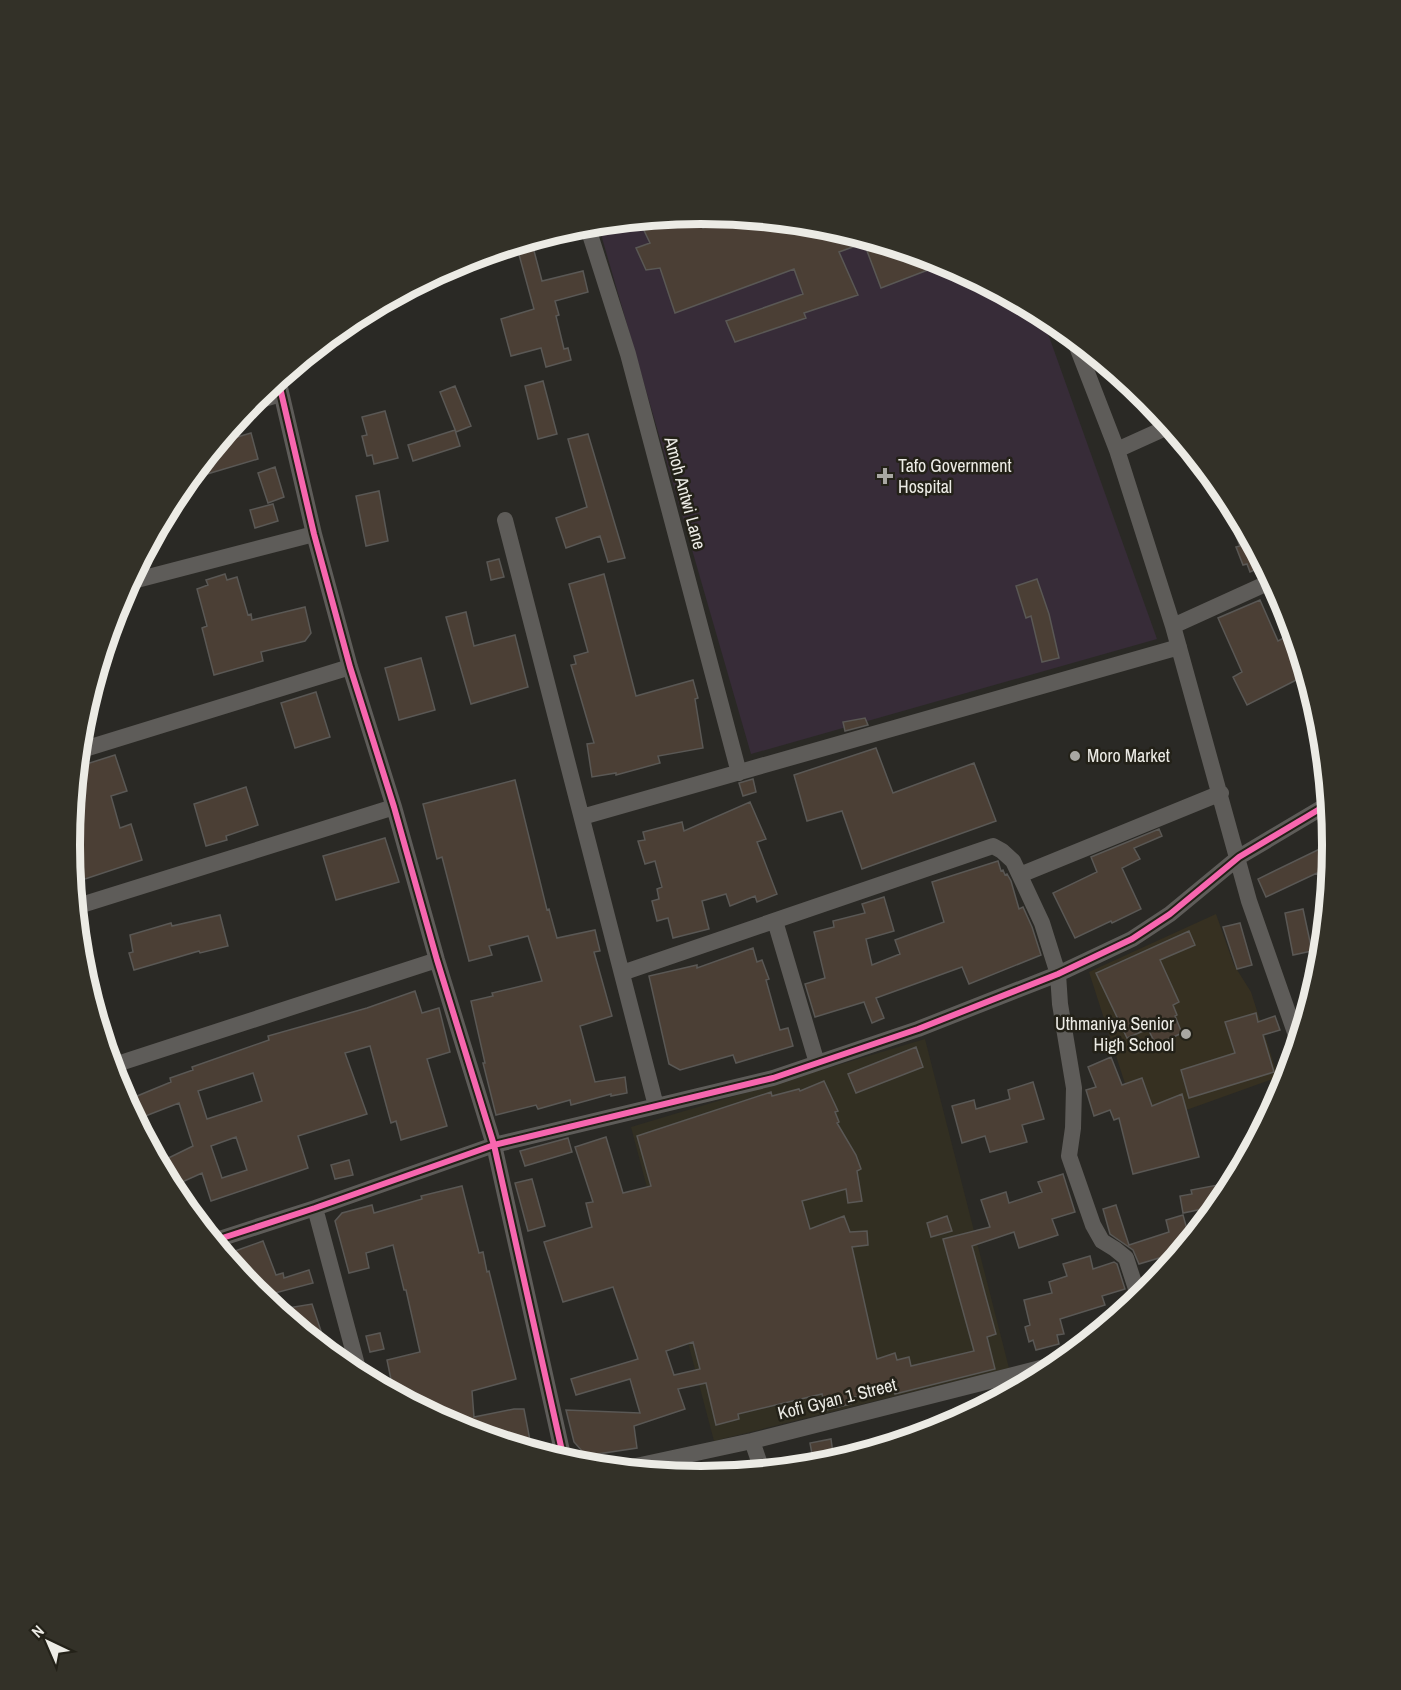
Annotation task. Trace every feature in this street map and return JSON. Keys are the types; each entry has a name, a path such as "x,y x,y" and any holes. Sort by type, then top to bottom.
{"street":[{"name":"Amoh Antwi Lane","path":"590,234 628,354 739,772"},
{"path":"1079,352 1117,450 1173,626 1239,857 1249,901 1294,1029"},
{"path":"279,389 314,534 350,668 394,807 437,960 494,1145 562,1450"},
{"path":"1117,450 1161,430"},
{"path":"505,520 656,1106"},
{"path":"140,579 314,534"},
{"path":"1173,626 1264,585"},
{"path":"582,817 1179,647"},
{"path":"87,748 350,668"},
{"path":"1020,875 1221,793"},
{"path":"83,905 394,807"},
{"path":"221,1238 315,1209 494,1145 773,1078 918,1029 1058,974 1131,939 1170,914 1239,857 1320,809"},
{"path":"622,974 993,846 1002,851 1013,861 1042,923 1058,974 1060,1004 1074,1088 1073,1128 1069,1156 1093,1225 1102,1241 1116,1248 1126,1258 1136,1288"},
{"path":"775,921 817,1063"},
{"path":"119,1063 437,960"},
{"path":"315,1209 356,1362"},
{"name":"Kofi Gyan 1 Street","path":"672,1465 752,1441 1031,1370"},
{"path":"752,1441 760,1463"}],"shaded area":[{"name":"Tafo Government Hospital","path":"700,224 782,229 822,236 861,245 938,271 1011,307 1046,329 1157,639 751,754 600,232 660,225"},
{"name":"Uthmaniya Senior High School","path":"1216,914 1234,965 1251,992 1277,1075 1276,1078 1139,1127 1089,972"},
{"path":"925,1039 1009,1368 714,1441 631,1127"}],"building":[{"path":"700,224 703,228 713,224 782,229 859,245 839,252 858,295 804,313 806,318 735,342 726,321 803,294 794,269 675,313 660,268 646,270 636,248 650,243 642,227"},
{"path":"865,246 931,269 881,288"},
{"path":"533,247 542,281 583,271 588,292 555,301 564,349 568,348 571,360 546,367 541,348 511,356 501,319 534,309 518,252"},
{"path":"543,381 557,434 538,439 525,386"},
{"path":"455,386 471,426 456,432 440,392"},
{"path":"385,411 398,458 374,464 372,455 367,456 362,436 367,435 362,417"},
{"path":"455,430 460,446 413,461 408,445"},
{"path":"251,433 258,459 202,476 208,467 232,439"},
{"path":"588,434 625,558 608,562 600,536 566,548 556,518 587,507 568,439"},
{"path":"275,467 284,497 268,503 258,473"},
{"path":"379,491 388,541 366,546 356,496"},
{"path":"273,504 278,521 255,528 250,510"},
{"path":"1230,521 1257,569 1250,572 1247,564 1243,565 1236,547 1240,546"},
{"path":"499,559 504,577 491,580 487,562"},
{"path":"225,574 227,580 237,577 248,615 251,614 252,620 305,607 311,633 305,641 261,652 263,661 214,675 202,628 207,626 197,589 208,585 206,580"},
{"path":"604,574 636,696 693,680 698,698 695,699 703,748 658,756 660,763 616,775 616,773 592,777 587,744 594,743 571,665 576,664 574,656 588,652 569,584"},
{"path":"1037,579 1049,614 1059,658 1042,662 1031,616 1026,618 1016,586"},
{"path":"1260,600 1278,641 1286,637 1299,679 1247,705 1233,677 1242,672 1218,618"},
{"path":"466,612 474,646 515,635 528,687 471,704 446,617"},
{"path":"421,658 435,710 399,720 385,668"},
{"path":"316,692 330,737 295,748 281,703"},
{"path":"865,718 868,725 845,731 843,722"},
{"path":"876,748 893,793 974,763 996,821 862,869 842,811 807,821 794,775"},
{"path":"115,755 127,791 111,796 120,828 131,824 142,860 81,880 81,804 85,764"},
{"path":"753,779 756,792 743,796 739,783"},
{"path":"515,780 547,910 549,909 557,938 595,930 600,951 594,952 612,1016 580,1026 595,1082 625,1077 627,1093 611,1096 611,1094 571,1105 570,1100 538,1109 536,1105 496,1115 471,1001 493,996 492,993 542,981 528,936 489,946 492,955 469,961 442,857 437,859 423,804"},
{"path":"246,787 258,825 226,836 227,840 206,846 194,804"},
{"path":"750,802 766,839 757,842 777,894 757,902 755,896 730,906 726,894 702,901 709,929 673,938 668,918 657,921 652,901 659,899 657,889 662,887 655,861 645,864 638,841 645,840 643,832 682,822 684,831"},
{"path":"1159,829 1162,836 1134,848 1140,859 1122,868 1141,909 1075,938 1053,893 1097,872 1091,857"},
{"path":"385,838 399,882 336,900 323,856"},
{"path":"1322,848 1320,880 1317,873 1266,897 1258,879"},
{"path":"998,861 1001,871 1007,874 1011,881 1019,909 1023,907 1041,955 969,984 962,967 876,998 884,1018 872,1023 864,1002 815,1017 805,984 825,978 814,932 834,927 833,921 865,913 862,904 884,897 894,931 866,939 872,965 900,954 895,940 944,922 932,882"},
{"path":"1303,909 1312,951 1293,955 1285,913"},
{"path":"220,915 228,946 200,953 199,951 134,970 129,953 133,952 130,935 171,923 172,926"},
{"path":"1240,923 1252,965 1237,969 1223,927"},
{"path":"1189,931 1195,945 1160,960 1179,1002 1173,1005 1182,1033 1156,1045 1148,1029 1127,1038 1096,973"},
{"path":"753,948 757,962 762,960 769,979 766,980 780,1030 788,1028 793,1046 736,1063 733,1055 680,1070 669,1064 649,976 697,965 697,968"},
{"path":"415,991 422,1013 439,1008 450,1052 427,1059 447,1126 401,1140 396,1121 391,1123 370,1046 345,1053 367,1114 298,1136 308,1168 211,1201 202,1173 180,1183 165,1160 193,1146 179,1103 143,1117 134,1097 171,1082 170,1078 193,1070 192,1067 269,1040 268,1036 367,1008","holes":["253,1073 262,1101 207,1119 198,1091","236,1137 247,1170 222,1178 211,1146"]},
{"path":"1256,1013 1258,1022 1275,1016 1280,1030 1263,1035 1274,1072 1189,1098 1181,1070 1235,1053 1225,1022"},
{"path":"916,1047 923,1067 856,1093 848,1074"},
{"path":"1111,1057 1122,1085 1142,1078 1152,1106 1182,1094 1199,1157 1133,1174 1119,1118 1114,1120 1110,1110 1094,1116 1086,1090 1096,1087 1088,1067"},
{"path":"824,1081 838,1111 835,1112 839,1122 837,1123 856,1155 861,1169 857,1171 862,1201 848,1203 846,1189 802,1201 810,1229 844,1216 850,1232 867,1231 868,1245 852,1247 877,1359 895,1353 897,1360 909,1357 911,1366 974,1351 943,1239 990,1227 981,1200 1006,1192 1009,1203 1042,1192 1038,1182 1063,1174 1075,1212 1052,1219 1058,1235 1019,1248 1014,1232 972,1246 996,1334 987,1337 995,1369 895,1394 894,1388 850,1398 851,1404 826,1410 822,1394 738,1414 739,1419 716,1425 706,1383 678,1389 685,1409 634,1426 637,1448 591,1455 582,1451 574,1442 566,1410 640,1413 630,1379 576,1395 571,1379 638,1359 613,1287 563,1302 544,1242 592,1227 586,1203 593,1202 575,1147 606,1137 623,1193 651,1186 637,1136 771,1092 772,1096 799,1089 800,1091","holes":["693,1342 700,1369 674,1375 666,1351"]},
{"path":"1033,1082 1044,1119 1022,1125 1027,1142 990,1152 985,1136 962,1143 952,1106 974,1100 976,1109 1010,1099 1008,1090"},
{"path":"568,1138 572,1152 525,1166 520,1151"},
{"path":"349,1160 353,1175 335,1179 331,1165"},
{"path":"532,1179 545,1226 528,1231 515,1183"},
{"path":"1220,1184 1203,1209 1183,1213 1180,1196 1192,1194 1191,1190"},
{"path":"462,1186 479,1253 483,1252 487,1272 489,1271 516,1379 472,1391 474,1417 524,1409 530,1442 463,1419 392,1384 387,1360 420,1352 393,1245 366,1253 369,1268 349,1273 335,1221 342,1213 372,1205 374,1213 422,1199 421,1196"},
{"path":"1116,1205 1129,1245 1169,1232 1166,1220 1183,1215 1187,1230 1165,1256 1139,1264 1133,1250 1110,1234 1103,1209"},
{"path":"947,1216 952,1231 931,1237 927,1223"},
{"path":"263,1241 276,1275 283,1273 284,1278 309,1270 313,1283 272,1294 237,1258 235,1251"},
{"path":"1090,1256 1093,1269 1114,1262 1117,1264 1125,1289 1102,1296 1105,1305 1060,1319 1064,1334 1057,1335 1059,1344 1036,1350 1033,1340 1029,1342 1025,1327 1030,1325 1024,1300 1052,1293 1049,1282 1067,1276 1063,1264"},
{"path":"312,1304 324,1339 291,1312 287,1308"},
{"path":"380,1333 384,1349 370,1352 366,1336"},
{"path":"831,1439 833,1452 812,1456 810,1443"}],"cycle path":[{"path":"280,388 314,534 350,667 494,1145 562,1450"},
{"path":"221,1238 494,1145 773,1078 918,1029 1058,974 1132,939 1170,914 1239,857 1320,809"}],"place":[{"name":"Tafo Government Hospital","path":"885,476"},
{"name":"Moro Market","path":"1075,756"},
{"name":"Uthmaniya Senior High School","path":"1186,1034"}]}
